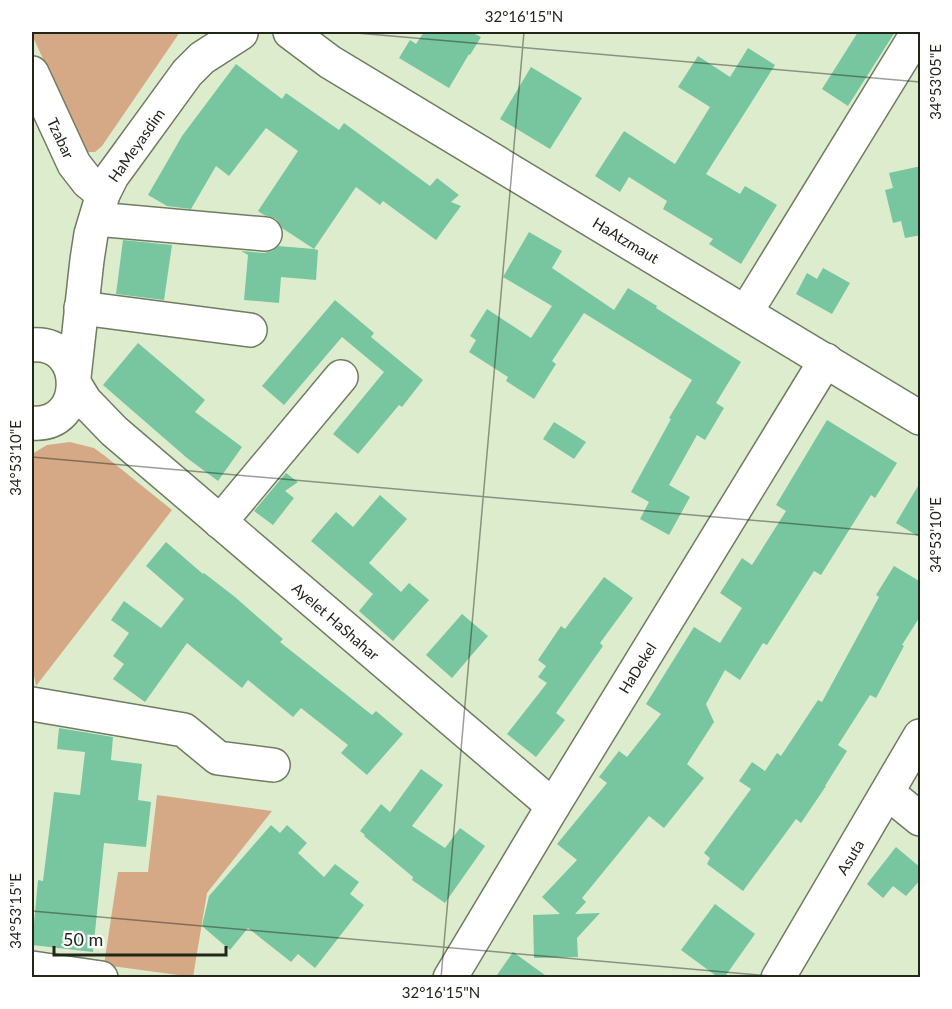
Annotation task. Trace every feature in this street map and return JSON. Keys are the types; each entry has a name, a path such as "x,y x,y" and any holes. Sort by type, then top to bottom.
{"street":[{"name":"HaMeyasdim","path":"187,73 199,32"},
{"name":"HaMeyasdim","path":"38,424 62,413 70,402 74,390 81,300 91,234 99,206 112,176 187,73 202,58 239,32"},
{"name":"HaAtzmaut","path":"239,32 286,42 330,62"},
{"name":"HaAtzmaut","path":"290,32 330,62 921,418"},
{"path":"746,312 918,32"},
{"name":"Tzabar","path":"32,73 43,129 88,182 99,206"},
{"path":"99,206 265,234"},
{"name":"HaMeyasdim","path":"35,345 67,324 81,300"},
{"path":"81,300 250,330"},
{"name":"Ayelet HaShahar","path":"35,345 51,348 61,355 69,364 85,401 120,436 553,806"},
{"name":"HaDekel","path":"450,978 826,360"},
{"path":"220,522 342,377"},
{"name":"Ayelet HaShahar","path":"38,424 81,420 96,424 120,436"},
{"path":"32,704 184,730 218,758 273,765"},
{"name":"Asuta","path":"778,978 921,736"},
{"path":"888,793 921,819"},
{"path":"32,968 101,978"}],"shaded area":[{"path":"32,32 180,32 102,146 95,152 86,152"},
{"path":"70,442 94,448 172,510 36,686 32,664 32,454 47,445"},
{"path":"157,795 272,811 207,893 193,977 104,965 118,872 148,872"}],"building":[{"path":"424,32 471,32 481,37 449,88 399,58 410,40 416,44"},
{"path":"858,32 895,32 848,106 822,89"},
{"path":"748,48 775,65 706,174 740,194 745,186 777,205 741,264 709,244 713,239 663,209 667,201 629,177 620,192 595,176 624,131 675,164 710,107 678,87 698,56 730,77"},
{"path":"236,64 282,99 286,93 339,130 344,123 430,186 437,178 459,195 451,202 461,206 436,240 383,201 380,205 356,187 314,249 282,228 276,219 258,211 298,151 266,128 229,176 216,166 191,209 167,206 148,195 182,136"},
{"path":"531,67 582,98 550,149 500,119"},
{"path":"921,166 921,235 905,238 901,221 893,223 885,190 893,188 889,173"},
{"path":"529,232 562,251 552,268 614,310 628,288 741,362 716,403 724,408 705,440 697,435 669,485 690,497 669,535 640,519 649,502 631,492 671,419 669,418 692,380 584,313 552,361 556,364 534,399 506,381 508,377 469,352 476,340 470,336 487,309 531,338 552,306 503,277"},
{"path":"123,240 172,245 164,300 116,294"},
{"path":"278,246 318,250 316,280 281,277 279,303 244,300 248,255 241,251 264,253"},
{"path":"823,268 850,283 832,314 796,294 807,273 817,279"},
{"path":"335,300 374,333 371,337 423,380 402,407 399,405 358,454 333,434 384,372 342,337 284,405 262,386"},
{"path":"138,343 205,400 195,412 242,447 218,481 187,458 103,385"},
{"path":"827,420 897,463 875,498 871,495 821,575 814,571 767,645 763,643 740,680 725,670 706,704 714,722 687,764 704,778 664,828 649,816 582,898 586,902 575,914 600,913 577,938 578,957 534,958 533,915 560,914 542,897 577,860 557,844 607,783 599,777 619,751 627,757 661,714 646,704 694,627 720,643 742,608 720,593 742,558 752,565 786,511 776,505"},
{"path":"554,422 586,442 574,459 543,439"},
{"path":"286,473 298,482 285,491 294,498 273,525 254,511"},
{"path":"921,481 921,538 896,523"},
{"path":"380,495 407,519 369,563 401,592 409,583 429,600 393,641 359,611 373,594 311,541 336,512 353,527"},
{"path":"166,542 283,639 280,642 372,715 376,711 403,734 367,775 341,753 348,745 301,708 293,717 248,680 242,688 187,643 145,702 113,679 124,664 113,656 129,633 111,620 124,601 161,628 184,599 146,566"},
{"path":"894,566 921,582 921,615 902,645 904,646 876,698 870,695 838,745 847,751 826,786 801,823 796,819 743,891 707,864 710,858 704,853 751,789 739,781 752,762 765,771 777,753 781,756 818,700 822,702 879,597 876,595"},
{"path":"604,577 633,598 600,643 603,646 556,713 565,720 536,757 507,734 547,683 538,677 546,666 538,660 561,626 565,629"},
{"path":"462,614 488,636 452,678 426,655"},
{"path":"59,728 113,737 111,760 142,764 138,800 151,802 146,847 104,843 93,952 32,945 38,880 43,881 54,792 80,795 85,752 57,749"},
{"path":"421,769 443,785 412,826 445,848 460,828 485,846 445,903 412,880 413,877 360,831 381,804 390,812"},
{"path":"271,825 280,833 287,825 307,843 298,853 324,877 335,864 359,882 350,894 364,905 315,968 298,954 291,962 248,928 230,950 202,926 209,896"},
{"path":"896,847 921,868 921,879 906,896 893,886 883,898 867,884"},
{"path":"715,904 755,934 724,978 719,978 681,950"},
{"path":"513,952 549,978 495,978"}]}
